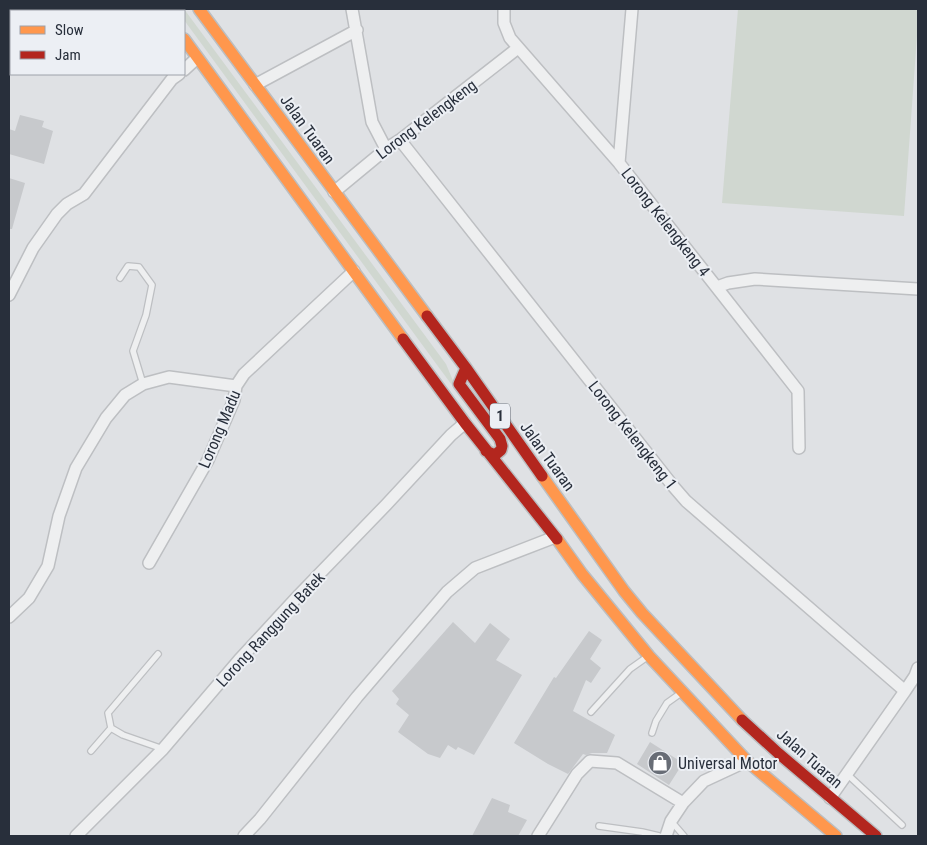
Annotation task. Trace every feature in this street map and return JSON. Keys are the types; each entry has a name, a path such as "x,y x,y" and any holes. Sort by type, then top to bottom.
{"main road":[{"name":"Jalan Tuaran","path":"199,9 466,368 624,591 642,613 736,713 778,753 876,836"},
{"name":"1","path":"185,40 486,451 649,656 747,761 836,836"},
{"path":"466,368 460,384 502,444 502,449 498,454 494,455 486,451"}],"street":[{"path":"352,9 372,122 386,149"},
{"name":"Lorong Kelengkeng 4","path":"504,9 504,23 510,38 619,162 798,391 799,448"},
{"path":"619,162 632,9"},
{"path":"255,85 356,30"},
{"name":"Lorong Kelengkeng","path":"334,192 386,149 518,48"},
{"path":"185,69 198,58"},
{"path":"9,295 33,248 57,214 67,204 84,194 178,75"},
{"name":"Lorong Kelengkeng 1","path":"400,140 686,501 905,691"},
{"name":"Lorong Madu","path":"149,563 208,460 234,400 236,386 244,374 354,271"},
{"path":"717,287 728,283 755,279 918,289"},
{"path":"9,618 29,598 48,566 59,516 76,468 106,418 125,395 143,384 169,377 236,386"},
{"name":"Lorong Ranggung Batek","path":"76,836 163,749 239,660 451,434 465,423"},
{"path":"244,836 357,697 447,592 475,568 555,537"},
{"path":"830,798 905,691 918,668"},
{"path":"538,836 577,774 590,761 617,763 683,803"},
{"path":"666,836 671,821 683,803 704,781 747,761"}],"lane":[{"path":"120,278 128,266 139,267 152,285 146,315 133,351 143,384"},
{"path":"158,654 108,713 111,728 123,735 163,749"},
{"path":"591,712 630,669 649,656"},
{"path":"652,733 656,721 667,704 683,691"},
{"path":"92,751 111,728"},
{"path":"847,774 902,825"},
{"path":"671,821 684,836"},
{"path":"599,826 659,836"}],"shaded area":[{"path":"738,9 918,9 904,216 722,203"},
{"path":"185,10 446,364 454,383 492,439 185,21"}],"building":[{"path":"20,115 44,121 42,127 53,131 44,164 9,154 9,129 15,131"},
{"path":"9,178 25,183 12,229 9,229"},
{"path":"453,622 475,643 490,623 510,639 496,660 522,675 474,755 458,747 456,750 448,745 440,758 428,754 398,732 409,715 396,704 399,699 392,691"},
{"path":"589,631 602,640 590,659 601,668 591,683 586,680 573,711 615,735 607,753 583,754 568,774 514,743 554,677 556,678"},
{"name":"Universal Motor","path":"650,742 683,763 669,785 637,764"},
{"path":"492,798 510,805 508,812 527,820 518,836 472,836"}],"traffic: slow":[{"path":"199,9 427,316"},
{"path":"185,40 403,339"},
{"path":"542,476 624,591 642,613 742,720"},
{"path":"557,539 582,574 649,656 747,761 836,836"}],"traffic: jam":[{"path":"427,316 542,476"},
{"path":"403,339 465,423 557,539"},
{"path":"466,368 459,384 500,439 502,446 501,450 495,455 486,451"},
{"path":"742,720 876,836"}],"place":[{"name":"Universal Motor","path":"660,763"}]}
